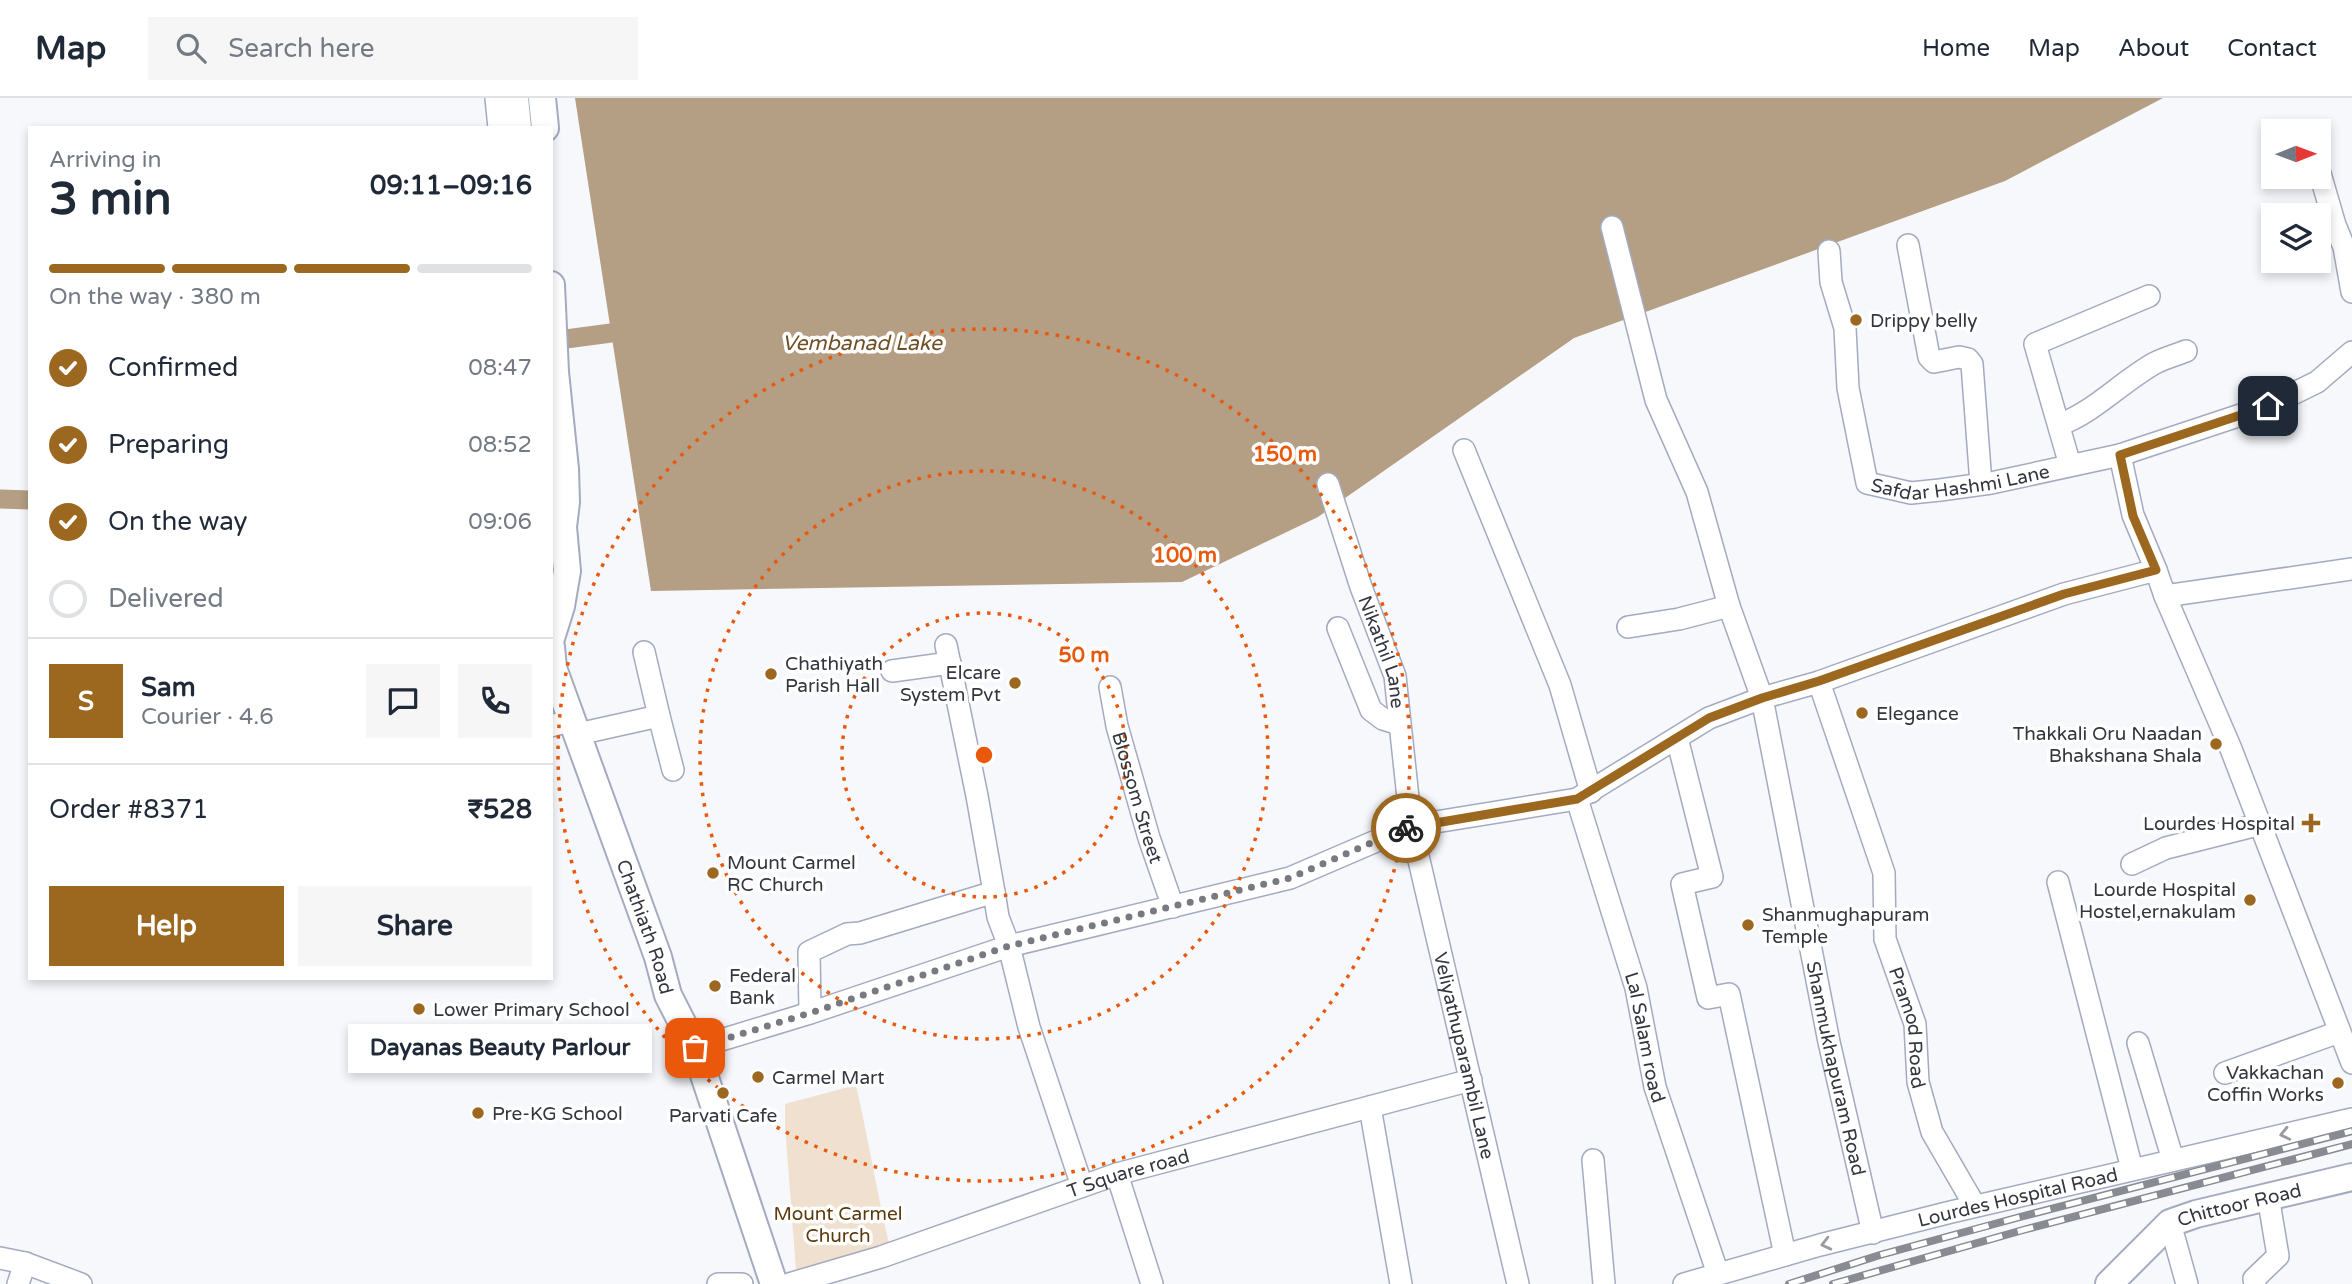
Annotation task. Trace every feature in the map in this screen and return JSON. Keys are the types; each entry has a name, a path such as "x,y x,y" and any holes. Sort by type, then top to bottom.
{"main road":[{"path":"515,98 518,126"},
{"path":"542,98 545,126"},
{"path":"553,336 554,400 566,502 557,519 566,571 561,606 553,632"},
{"name":"Chathiath Road","path":"553,668 567,727 658,957 668,995 695,1048 774,1284"},
{"name":"Chittoor Road","path":"2109,1284 2170,1223 2267,1196 2352,1177"}],"street":[{"path":"496,98 499,126"},
{"path":"2324,189 2334,225 2344,247 2352,292"},
{"name":"Shanmukhapuram Road","path":"1612,228 1656,400 1697,492 1728,606 1762,698 1829,1042 1872,1233"},
{"path":"1908,245 1929,357 1934,362 1959,357 1968,359 1972,364 1981,484"},
{"name":"Safdar Hashmi Lane","path":"1829,251 1831,282 1845,328 1848,388 1867,483 1910,493 1981,484 2120,455 2268,406 2317,382 2352,352"},
{"path":"2070,466 2035,344 2149,296"},
{"path":"2059,425 2100,404 2117,388 2156,363 2186,351"},
{"name":"Lal Salam road","path":"1464,450 1560,685 1584,795 1636,988 1655,1087 1718,1274"},
{"path":"2120,455 2133,516 2231,749 2352,1063"},
{"name":"Nikathil Lane","path":"1328,484 1361,587 1395,676 1411,826"},
{"path":"2165,596 2352,569"},
{"path":"695,1048 810,1013 1009,946 1290,878 1411,826 1584,795 1709,718 2064,594 2156,570"},
{"path":"1628,627 1679,619 1728,606"},
{"path":"1338,628 1371,710 1383,719 1399,724"},
{"path":"644,652 673,770"},
{"path":"892,671 948,654 998,917 1009,946 1029,1027 1082,1186"},
{"name":"Pramod Road","path":"1819,681 1884,873 1885,939 1915,1024 1918,1082 1932,1132 1975,1206"},
{"name":"Blossom Street","path":"1110,687 1117,726 1149,838 1173,907"},
{"path":"567,727 659,716"},
{"path":"1677,738 1712,877 1682,884 1708,998 1729,994 1784,1255"},
{"path":"2132,864 2166,848 2261,824"},
{"name":"Veliyathuparambil Lane","path":"1411,826 1518,1284"},
{"path":"2058,883 2132,1169"},
{"path":"810,1013 809,952 847,933 860,933 994,892"},
{"path":"2225,1073 2340,1032"},
{"path":"2138,1043 2173,1160"},
{"name":"T Square road","path":"789,1284 881,1256 1117,1174 1471,1080"},
{"path":"1370,1107 1401,1284"},
{"name":"Lourdes Hospital Road","path":"1684,1284 1784,1255 1975,1206 2352,1119"},
{"path":"1593,1160 1604,1284"},
{"path":"1117,1174 1152,1284"},
{"path":"2255,1284 2254,1279 2278,1256 2267,1196"},
{"path":"2170,1223 2187,1284"},
{"path":"0,1258 25,1263 81,1284"},
{"path":"18,1284 25,1263"},
{"path":"719,1284 742,1284"}],"green space":[{"name":"Mount Carmel Church","path":"856,1085 892,1256 797,1284 785,1104"}],"water":[{"name":"Vembanad Lake","path":"575,98 2163,98 2005,181 1574,338 1318,517 1182,582 651,591"}],"waterway":[{"path":"553,341 611,333"},
{"path":"0,499 28,500"}],"railway":[{"path":"1789,1284 1880,1255 2352,1131"},
{"path":"1833,1284 2023,1230 2352,1144"}],"way so far":[{"path":"695,1048 810,1013 1009,946 1290,878 1406,828"}],"place":[{"name":"Drippy belly","path":"1856,320"},
{"name":"Chathiyath Parish Hall","path":"771,674"},
{"name":"Elcare System Pvt","path":"1015,683"},
{"name":"Elegance","path":"1862,713"},
{"name":"Thakkali Oru Naadan Bhakshana Shala","path":"2216,744"},
{"name":"Lourdes Hospital","path":"2311,823"},
{"name":"Mount Carmel RC Church","path":"713,873"},
{"name":"Lourde Hospital Hostel,ernakulam","path":"2250,900"},
{"name":"Shanmughapuram Temple","path":"1748,925"},
{"name":"Federal Bank","path":"715,986"},
{"name":"Lower Primary School","path":"419,1009"},
{"name":"Dayanas Beauty Parlour","path":"695,1048"},
{"name":"Carmel Mart","path":"758,1077"},
{"name":"Vakkachan Coffin Works","path":"2338,1083"},
{"name":"Parvati Cafe","path":"723,1093"},
{"name":"Pre-KG School","path":"478,1113"}],"route":[{"path":"1406,828 1577,799 1709,718 2064,594 2156,570 2133,516 2120,455 2268,406"}]}
